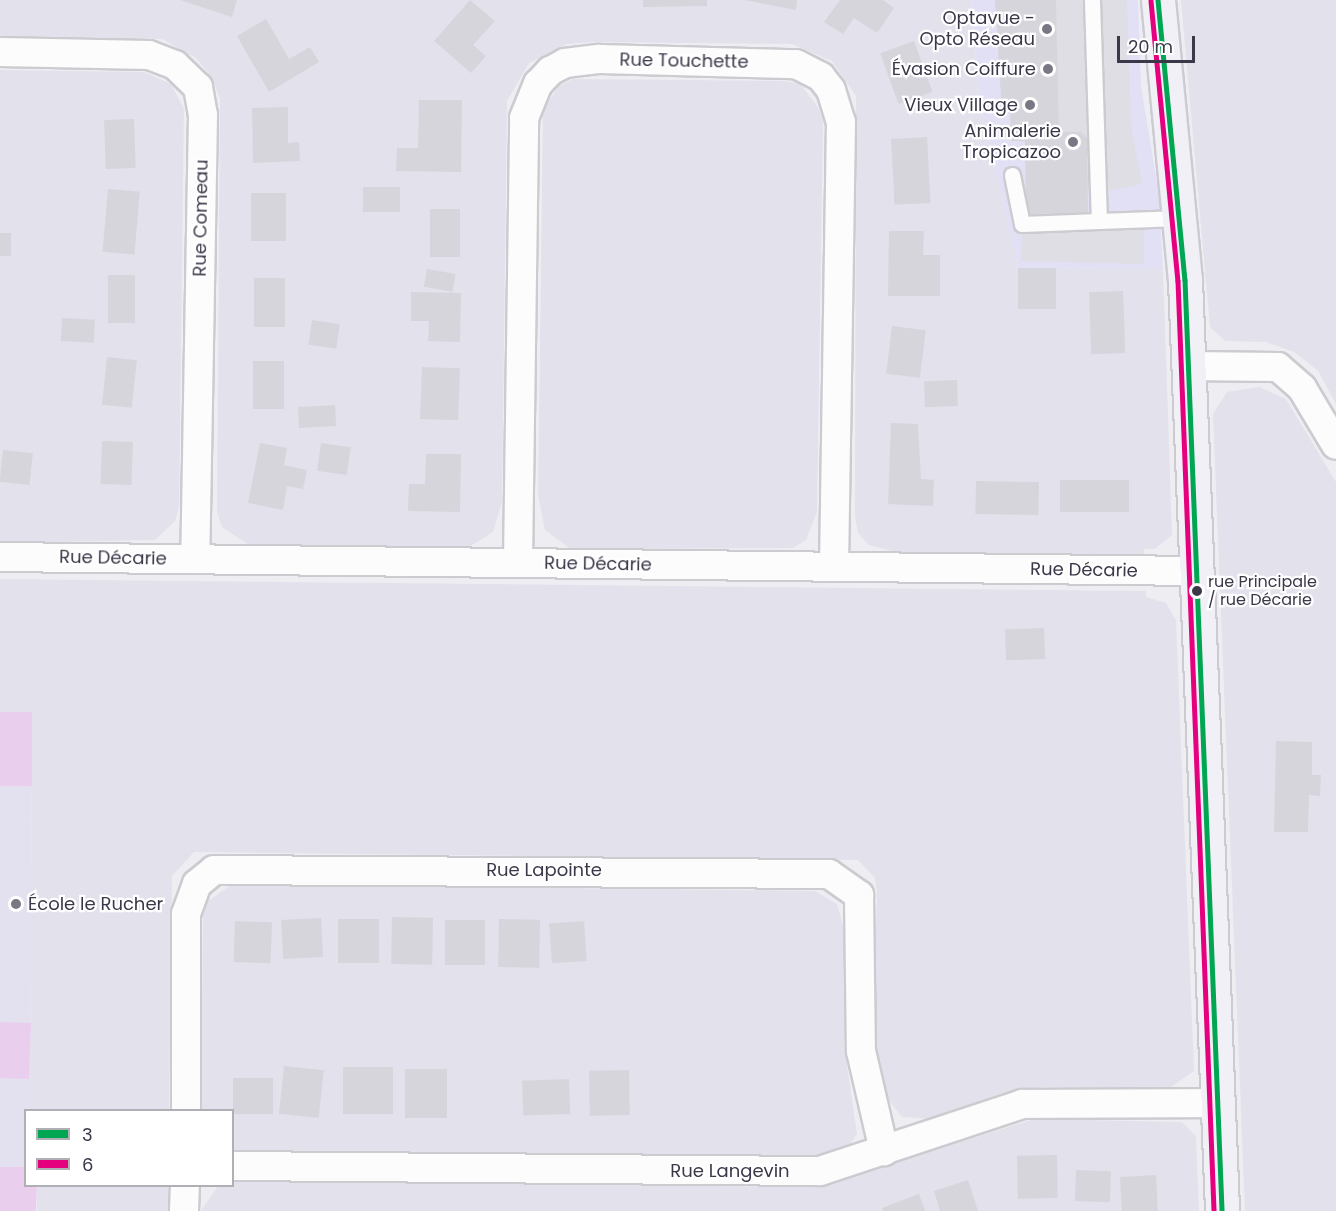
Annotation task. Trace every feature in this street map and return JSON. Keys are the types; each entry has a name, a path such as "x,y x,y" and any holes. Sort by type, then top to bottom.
{"street":[{"path":"1158,0 1180,218 1189,366 1222,1211"},
{"name":"Rue Comeau","path":"0,52 149,55 176,65 198,87 203,115 195,559"},
{"name":"Rue Touchette","path":"518,562 524,118 538,84 550,71 565,63 600,59 796,64 821,77 831,90 841,122 834,566"},
{"path":"1189,366 1278,367 1302,388 1336,445"},
{"name":"Rue Décarie","path":"0,557 1197,571"},
{"name":"Rue Lapointe","path":"186,1109 186,914 197,884 214,870 829,874 859,895 861,1051 884,1151"},
{"name":"Rue Langevin","path":"234,1166 820,1171 1022,1104 1217,1103"},
{"path":"184,1211 185,1187"}],"lane":[{"path":"1092,0 1099,221"},
{"path":"1012,175 1022,224 1180,218"}],"shaded area":[{"path":"0,0 971,0 980,105 1018,268 1163,269 1172,535 1155,549 1144,549 1144,556 900,553 869,545 858,533 855,516 856,96 832,61 792,44 592,42 567,44 529,63 507,101 502,502 493,532 469,547 249,545 222,527 217,512 220,98 211,76 196,58 162,39 0,36"},
{"path":"971,0 1138,0 1141,86 1159,195 1163,269 1018,268 980,105"},
{"path":"1056,0 1127,0 1131,128 1142,184 1088,195 1087,138 1081,132 1059,132"},
{"path":"1181,0 1336,0 1336,404 1318,371 1294,352 1266,342 1225,341 1210,327"},
{"path":"0,70 144,72 171,84 184,109 179,508 175,521 155,540 0,543"},
{"path":"573,79 785,81 800,84 818,107 823,121 817,512 806,540 793,548 571,549 545,530 538,495 543,110 559,86"},
{"path":"1144,219 1144,264 1021,261 1022,224"},
{"path":"1259,387 1286,399 1336,482 1336,1211 1245,1211 1213,414 1227,392"},
{"path":"0,579 1146,591 1146,597 1166,603 1176,620 1194,1071 1171,1087 1041,1087 999,1094 930,1119 902,1117 886,1097 880,1075 874,1013 877,891 875,878 858,860 194,852 172,876 169,1109 30,1109 32,713 0,713"},
{"path":"0,712 32,712 32,786 0,786"},
{"name":"École le Rucher","path":"32,712 30,1109 24,1109 24,1167 0,1167 0,713"},
{"path":"232,884 815,891 837,904 844,929 844,1044 857,1134 848,1147 824,1156 234,1150 234,1109 201,1109 203,916 208,901"},
{"path":"0,1022 31,1023 29,1079 0,1078"},
{"path":"1034,1119 1182,1122 1196,1136 1199,1211 201,1211 217,1187 234,1187 234,1183 241,1181 818,1187"},
{"path":"0,1167 24,1167 24,1187 37,1187 36,1211 0,1211"},
{"path":"37,1187 168,1187 168,1211 37,1211"}],"building":[{"path":"180,0 237,0 232,17"},
{"path":"470,0 495,21 473,45 486,56 471,73 434,41"},
{"path":"643,0 707,0 707,6 643,7"},
{"path":"744,0 797,0 796,10"},
{"path":"840,0 883,0 894,8 877,33 854,18 843,34 824,22"},
{"name":"Vieux Village","path":"995,0 1056,0 1059,132 1081,132 1087,138 1088,213 1026,214 1025,141 1011,141 1010,113 1002,113"},
{"path":"266,19 289,59 310,47 319,62 269,92 237,36"},
{"path":"914,41 932,92 899,104 880,53"},
{"path":"419,100 462,100 461,172 396,171 397,148 418,148"},
{"path":"288,107 288,143 299,142 300,161 253,163 252,108"},
{"path":"134,119 136,168 106,169 104,120"},
{"path":"927,137 930,203 895,205 891,139"},
{"path":"363,187 400,187 400,212 363,212"},
{"path":"108,189 140,192 134,255 103,252"},
{"path":"251,193 286,193 286,241 251,241"},
{"path":"430,209 460,209 460,257 430,257"},
{"path":"889,231 924,231 923,255 940,255 940,296 888,296"},
{"path":"0,233 11,233 11,256 0,256"},
{"path":"1018,268 1056,268 1056,309 1018,309"},
{"path":"427,269 456,274 452,292 424,287"},
{"path":"108,275 135,275 135,323 108,323"},
{"path":"254,278 285,278 285,327 254,327"},
{"path":"1123,291 1125,353 1091,354 1089,292"},
{"path":"411,292 461,293 460,342 428,341 429,321 411,321"},
{"path":"62,318 95,320 94,343 61,341"},
{"path":"312,320 340,324 336,349 309,345"},
{"path":"892,326 926,330 920,378 886,374"},
{"path":"107,357 137,360 132,408 102,405"},
{"path":"253,361 284,361 284,409 253,409"},
{"path":"422,367 460,368 458,420 420,419"},
{"path":"957,380 958,406 925,407 924,381"},
{"path":"335,405 336,426 299,428 298,407"},
{"path":"891,423 918,424 921,479 934,480 933,506 888,504"},
{"path":"102,441 133,442 131,485 100,484"},
{"path":"260,443 287,448 284,465 307,470 303,489 287,486 283,510 248,503"},
{"path":"321,443 351,447 347,475 317,471"},
{"path":"3,450 33,453 29,485 0,482"},
{"path":"426,454 461,454 460,512 408,511 409,484 425,484"},
{"path":"1060,480 1129,480 1129,512 1060,512"},
{"path":"976,481 1039,482 1038,515 975,514"},
{"path":"1044,628 1045,659 1006,660 1005,629"},
{"path":"1276,741 1312,742 1312,775 1321,775 1320,796 1309,795 1308,832 1274,832"},
{"path":"392,917 433,918 432,965 391,964"},
{"path":"321,918 323,957 283,959 281,920"},
{"path":"338,919 379,919 379,963 338,963"},
{"path":"499,919 540,920 539,968 498,967"},
{"path":"445,920 485,920 485,965 445,965"},
{"path":"235,921 272,922 271,963 234,962"},
{"path":"584,921 587,961 552,963 549,923"},
{"path":"284,1066 324,1070 319,1118 279,1114"},
{"path":"343,1067 393,1067 393,1114 343,1114"},
{"path":"405,1069 447,1069 447,1118 405,1118"},
{"path":"629,1070 630,1115 590,1116 589,1071"},
{"path":"233,1078 273,1078 273,1114 234,1114"},
{"path":"569,1079 570,1114 523,1116 522,1081"},
{"path":"1057,1155 1058,1198 1018,1199 1017,1156"},
{"path":"1076,1170 1111,1171 1110,1202 1075,1201"},
{"path":"1156,1175 1158,1211 1122,1211 1120,1177"},
{"path":"968,1180 978,1211 940,1211 934,1191"},
{"path":"919,1194 925,1211 883,1211 882,1208"}],"transit line":[{"name":"3","path":"1158,0 1185,280 1222,1211"},
{"name":"6","path":"1151,1 1178,281 1214,1211"}],"place":[{"name":"Optavue - Opto Réseau","path":"1047,29"},
{"name":"Évasion Coiffure","path":"1048,69"},
{"name":"Vieux Village","path":"1030,105"},
{"name":"Animalerie Tropicazoo","path":"1073,142"},
{"name":"rue Principale / rue Décarie","path":"1197,591"},
{"name":"École le Rucher","path":"16,904"}]}
